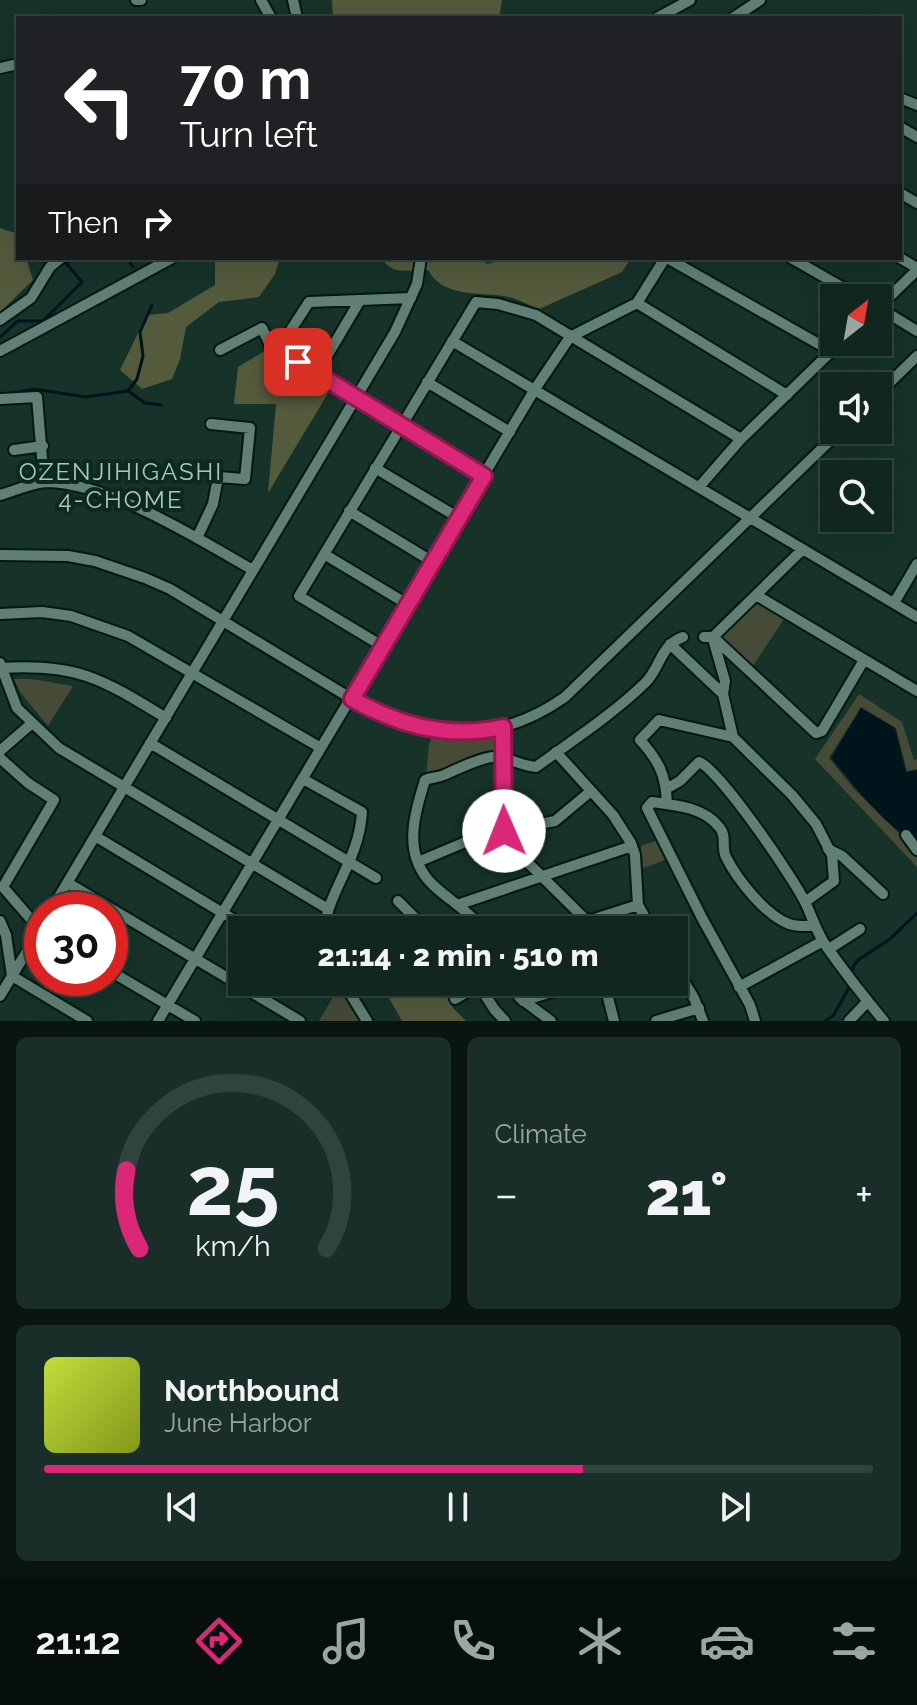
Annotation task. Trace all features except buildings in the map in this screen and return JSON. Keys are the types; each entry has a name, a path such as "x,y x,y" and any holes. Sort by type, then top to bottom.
{"street":[{"path":"661,16 690,0"},
{"path":"736,16 760,0"},
{"path":"0,320 31,298 50,267 59,260"},
{"path":"0,351 168,260"},
{"path":"62,892 395,332 417,284 421,260"},
{"path":"158,1021 535,389 570,337 637,303 665,260"},
{"path":"670,260 820,345"},
{"path":"794,260 836,284"},
{"path":"892,294 917,269"},
{"path":"278,350 309,302 411,298"},
{"path":"317,373 359,302"},
{"path":"382,646 299,596 476,302 521,310 741,439"},
{"path":"637,303 787,395"},
{"path":"892,316 917,331"},
{"path":"220,350 262,328 270,345 484,476"},
{"path":"452,341 917,617"},
{"path":"699,487 741,439 826,356"},
{"path":"892,380 917,356"},
{"path":"427,382 510,432"},
{"path":"0,399 37,397 44,482"},
{"path":"197,538 213,504 218,477 245,479 250,428 211,424"},
{"path":"0,555 68,556 123,569 170,589 352,699 399,722 433,731 468,734 526,720 565,697 827,444"},
{"path":"14,450 43,446"},
{"path":"375,468 459,518"},
{"path":"0,495 44,482 73,485 132,506 253,570"},
{"path":"349,511 433,562"},
{"path":"708,637 803,549"},
{"path":"324,554 407,604"},
{"path":"894,603 917,564"},
{"path":"756,595 917,691"},
{"path":"0,614 42,612 71,616 128,636 321,748"},
{"path":"471,916 422,873 414,853 412,830 425,780 488,757 536,767 622,705 649,679 657,660 670,644 683,637"},
{"path":"708,637 816,733 822,731 864,660"},
{"path":"708,637 725,681 723,694 733,737"},
{"path":"670,644 723,694"},
{"path":"166,718 118,688 90,675 35,666 0,665 17,708 59,748 328,909"},
{"path":"667,804 658,760 640,740 659,720 733,737 792,795 816,824 832,855 834,881 805,902"},
{"path":"0,751 31,724"},
{"path":"503,727 506,841 580,916"},
{"path":"150,743 376,878"},
{"path":"556,752 622,827 632,846 638,905 644,916"},
{"path":"0,758 28,783 54,800 3,887 24,910"},
{"path":"666,789 680,781 699,762 708,765 726,785 805,902 814,926 826,945 884,1021"},
{"path":"303,779 362,812 360,835 351,862 327,916"},
{"path":"418,862 460,843 555,821 591,791"},
{"path":"755,1021 750,1005 663,850 647,808 652,802 689,807 717,824 724,838 726,857 771,914 790,924 814,926"},
{"path":"906,835 917,850"},
{"path":"95,836 228,916"},
{"path":"460,904 632,846"},
{"path":"828,849 842,856 883,894"},
{"path":"68,883 300,1021"},
{"path":"398,901 413,916"},
{"path":"612,916 638,905"},
{"path":"0,921 6,935 12,976"},
{"path":"739,987 860,929"},
{"path":"0,996 24,957"},
{"path":"12,976 87,1021"},
{"path":"128,982 195,1021"},
{"path":"688,989 703,1021"},
{"path":"352,996 367,1021"},
{"path":"455,999 460,996"},
{"path":"486,996 505,1021"},
{"path":"520,996 551,1021"},
{"path":"523,1001 539,996"},
{"path":"608,996 614,1021"},
{"path":"849,1021 868,1001"},
{"path":"656,1021 699,1008"}],"green space":[{"path":"332,0 502,0 499,16 333,16"},
{"path":"0,228 16,233 16,260 27,260 33,280 0,312"},
{"path":"279,260 275,274 259,297 219,302 186,327 180,359 172,379 142,389 120,370 147,315 168,313 215,285 215,262"},
{"path":"383,260 479,260 488,264 501,260 630,260 622,272 539,309 517,299 451,289 434,279 428,270 396,270"},
{"path":"270,348 333,385 268,493 276,404 234,402 238,367"},
{"path":"758,600 786,616 751,669 717,637"},
{"path":"14,679 73,686 48,726 20,692"},
{"path":"859,694 902,722 914,760 917,759 917,769 907,771 896,728 861,707 829,758 855,790 903,837 917,855 917,867 815,759"},
{"path":"502,729 503,756 426,777 429,744 434,733"},
{"path":"658,840 668,859 643,868 641,846"},
{"path":"334,996 345,996 361,1021 319,1021"},
{"path":"388,996 447,996 466,1021 402,1021"}],"water":[{"path":"861,708 895,728 906,772 917,770 917,842 882,817 831,758"}],"waterway":[{"path":"0,337 18,321 43,321 82,282 66,263 71,260"},
{"path":"128,260 133,267"},
{"path":"2,395 34,389 86,397 128,391 137,379 143,356 140,332 152,305"},
{"path":"128,391 145,403 161,405"},
{"path":"852,974 858,960 890,939 917,913"},
{"path":"825,1021 833,1016 850,986"}],"district":[{"name":"OZENJIHIGASHI 4-CHOME","path":"121,486"}],"route":[{"path":"298,362 484,476 352,699 399,722 433,731 468,734 503,727 504,831"}]}
